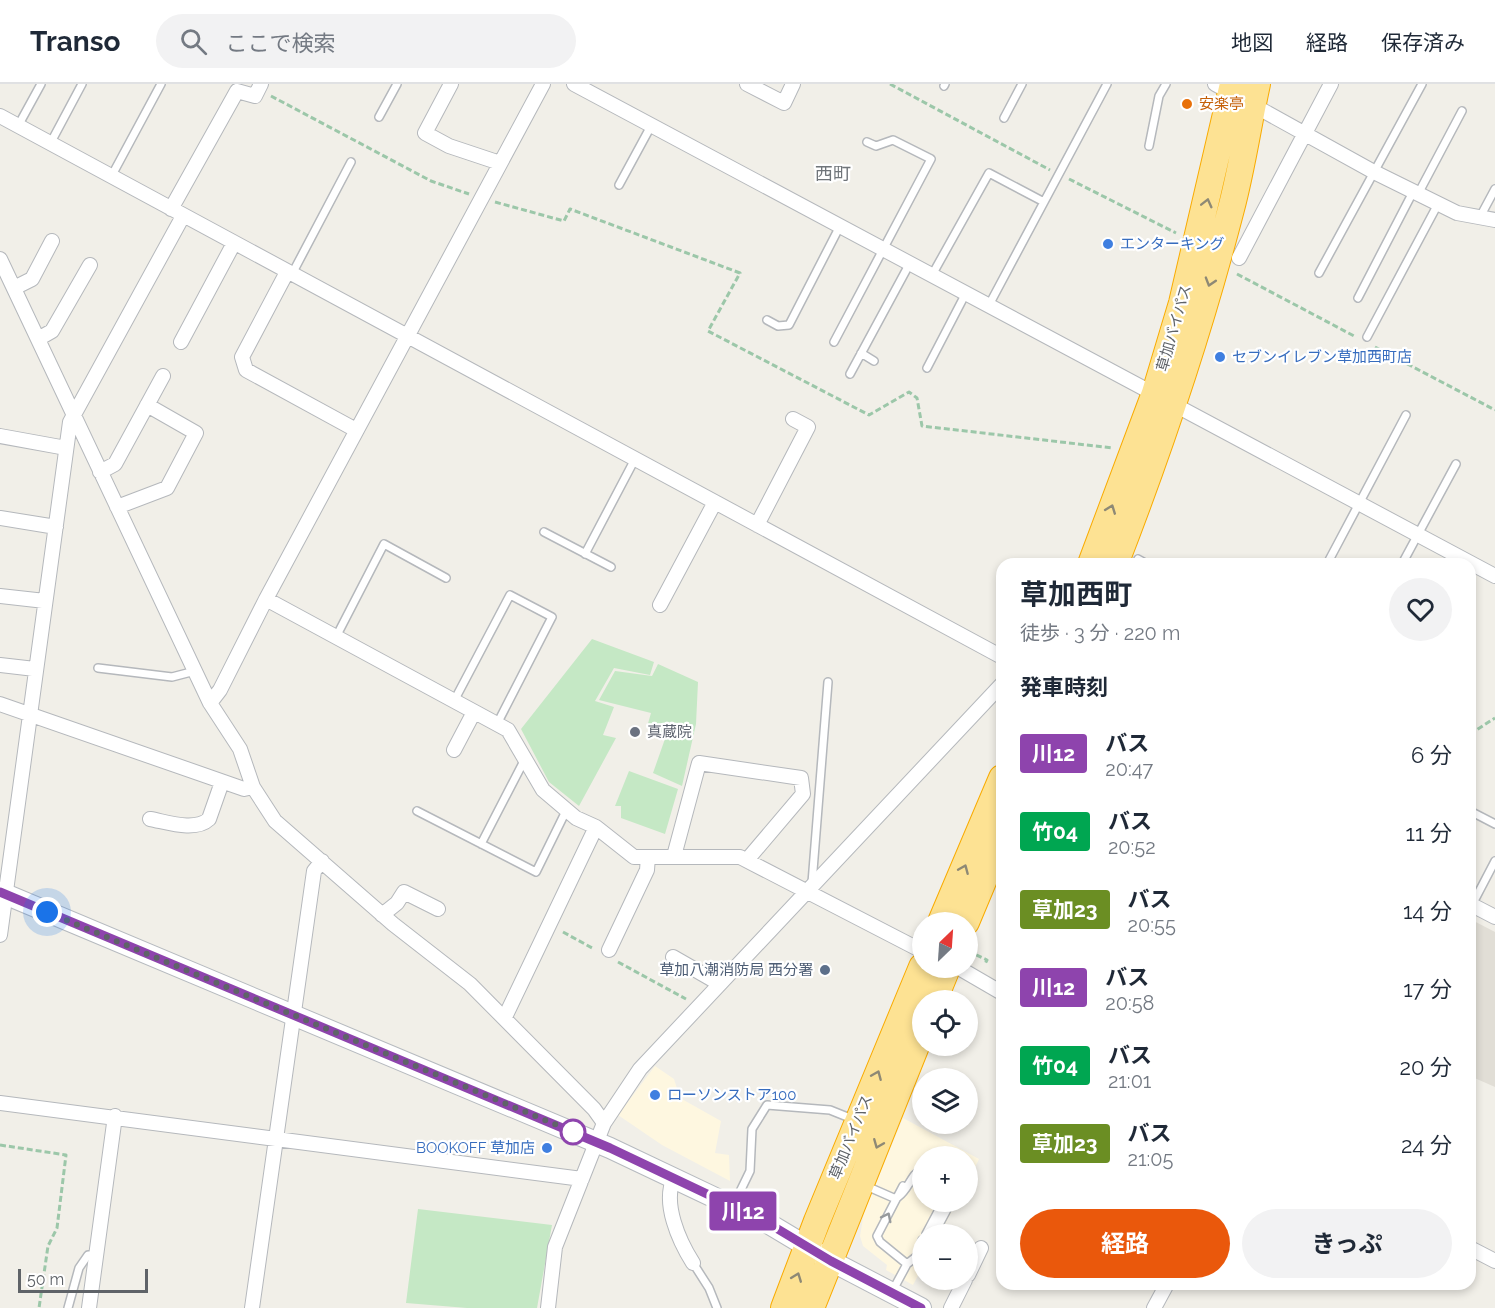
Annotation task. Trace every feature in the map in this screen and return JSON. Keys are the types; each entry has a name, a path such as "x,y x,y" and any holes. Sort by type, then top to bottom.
{"highway":[{"name":"草加バイパス","path":"1127,558 1146,484 1208,173 1238,89"},
{"name":"草加バイパス","path":"1094,558 1164,398 1231,207 1238,89"},
{"path":"945,912 996,792"},
{"path":"970,912 996,850"},
{"name":"草加バイパス","path":"784,1308 917,978"},
{"name":"草加バイパス","path":"811,1308 912,1056"}],"street":[{"path":"451,84 425,133 449,146 500,163"},
{"path":"210,703 220,690 356,430 409,336 543,84"},
{"path":"574,84 1462,558"},
{"path":"747,84 784,103 793,84"},
{"path":"1239,258 1331,84"},
{"path":"0,935 3,893 66,448 73,414 237,91 255,96 260,87"},
{"path":"1238,89 1305,133 1415,193 1456,213 1495,220"},
{"path":"0,116 996,654"},
{"path":"14,288 32,279 52,240"},
{"path":"181,342 234,243"},
{"path":"0,259 210,703 240,749 253,787 274,821 382,915 470,984 505,1017 604,1123"},
{"path":"38,339 52,331 90,264"},
{"path":"289,273 242,357 246,370 356,430"},
{"path":"100,472 115,464 163,376"},
{"path":"117,507 167,488 196,433 147,405"},
{"path":"757,525 808,427 794,420"},
{"path":"0,436 66,448"},
{"path":"660,605 715,502"},
{"path":"0,518 56,526"},
{"path":"1476,566 1495,576"},
{"path":"0,596 45,601"},
{"path":"266,599 508,730 543,790 576,818 596,827 634,857 740,857 808,889 912,946"},
{"path":"0,665 35,669"},
{"path":"548,1308 555,1247 604,1123 640,1069 996,690"},
{"path":"0,704 222,782 244,789 253,787"},
{"path":"454,750 474,712"},
{"path":"674,856 699,763 801,778 803,794 747,860"},
{"path":"150,819 196,826 204,823 209,819 222,782"},
{"path":"505,1017 551,926 596,827"},
{"path":"606,953 647,870 648,856"},
{"path":"252,1308 314,870 322,861"},
{"path":"382,915 397,903 404,892 438,909"},
{"path":"3,893 597,1142 733,1206 921,1308"},
{"path":"1476,908 1495,917"},
{"path":"673,957 720,984"},
{"path":"976,978 996,990"},
{"path":"0,1103 115,1116 582,1179"},
{"path":"89,1308 115,1116"},
{"path":"674,1178 668,1190 679,1236 693,1263"},
{"path":"978,1254 981,1248"},
{"path":"1476,1251 1495,1261"},
{"path":"951,1308 960,1290"},
{"path":"1154,1308 1164,1290"}],"lane":[{"path":"18,126 42,84"},
{"path":"50,144 82,84"},
{"path":"111,177 161,84"},
{"path":"379,117 397,84"},
{"path":"1005,118 1022,84"},
{"path":"989,305 1107,84"},
{"path":"1149,146 1159,96 1166,84"},
{"path":"1319,273 1422,84"},
{"path":"1358,298 1462,111"},
{"path":"619,185 651,126"},
{"path":"834,342 931,159 893,140 876,146 867,142"},
{"path":"289,273 351,162"},
{"path":"932,275 989,172 1044,202"},
{"path":"1480,218 1495,189"},
{"path":"1367,337 1438,204"},
{"path":"767,320 778,326 789,325 840,226"},
{"path":"850,374 910,264"},
{"path":"927,368 966,293"},
{"path":"861,353 873,361"},
{"path":"1330,558 1406,415"},
{"path":"585,554 634,459"},
{"path":"1405,558 1456,464"},
{"path":"544,532 611,567"},
{"path":"335,638 384,544 446,578"},
{"path":"454,701 510,594 552,617 497,724"},
{"path":"98,668 172,677 195,671"},
{"path":"808,889 828,682"},
{"path":"481,844 525,759"},
{"path":"417,811 536,872 567,809"},
{"path":"1476,815 1495,825"},
{"path":"1476,896 1495,861"},
{"path":"733,1206 750,1171 752,1129 768,1105 830,1110 858,1121"},
{"path":"896,1199 906,1190 912,1178"},
{"path":"862,1184 896,1199"},
{"path":"903,1186 877,1236 880,1242 907,1264"},
{"path":"68,1308 79,1268 88,1256 96,1255"},
{"path":"892,1293 907,1264 912,1260"},
{"path":"693,1263 709,1288 717,1308"}],"path":[{"path":"890,84 1185,238"},
{"path":"260,87 431,181 482,199 564,220 570,209 740,273 708,331 869,415 909,392 917,398 922,426 1117,448"},
{"path":"1476,730 1495,718"},
{"path":"551,926 606,953 699,1006"},
{"path":"978,956 987,960 985,964"},
{"path":"0,1145 66,1155 57,1228 48,1246 39,1308"}],"shaded area":[{"path":"1476,922 1495,932 1495,1087 1476,1079"},
{"path":"655,1066 674,1079 680,1098 721,1121 715,1153 729,1155 730,1181 662,1145 618,1115"},
{"path":"903,1118 912,1123 912,1134 933,1134 955,1146 912,1146 912,1212 952,1212 945,1224 912,1224 912,1284 886,1270 887,1265 863,1246 860,1236 864,1212"}],"green space":[{"path":"592,639 654,662 650,675 614,668 595,701 614,707 603,735 616,738 579,806 549,782 521,729"},
{"path":"658,664 698,682 696,724 682,786 653,773 666,736 647,727 651,713 599,700 615,671 652,676"},
{"path":"629,771 678,789 665,834 621,818 621,806 615,806"},
{"path":"418,1209 552,1225 537,1308 467,1308 406,1303"}],"bus line":[{"name":"川12","path":"0,892 610,1148 766,1222 831,1261 921,1308"}],"place":[{"name":"安楽亭","path":"1187,104"},
{"name":"エンターキング","path":"1108,244"},
{"name":"セブンイレブン草加西町店","path":"1220,357"},
{"name":"真蔵院","path":"635,732"},
{"name":"草加八潮消防局 西分署","path":"825,970"},
{"name":"ローソンストア100","path":"655,1095"},
{"name":"BOOKOFF 草加店","path":"547,1148"}],"district":[{"name":"西町","path":"833,173"}],"route":[{"path":"47,912 576,1133 573,1132"}]}
